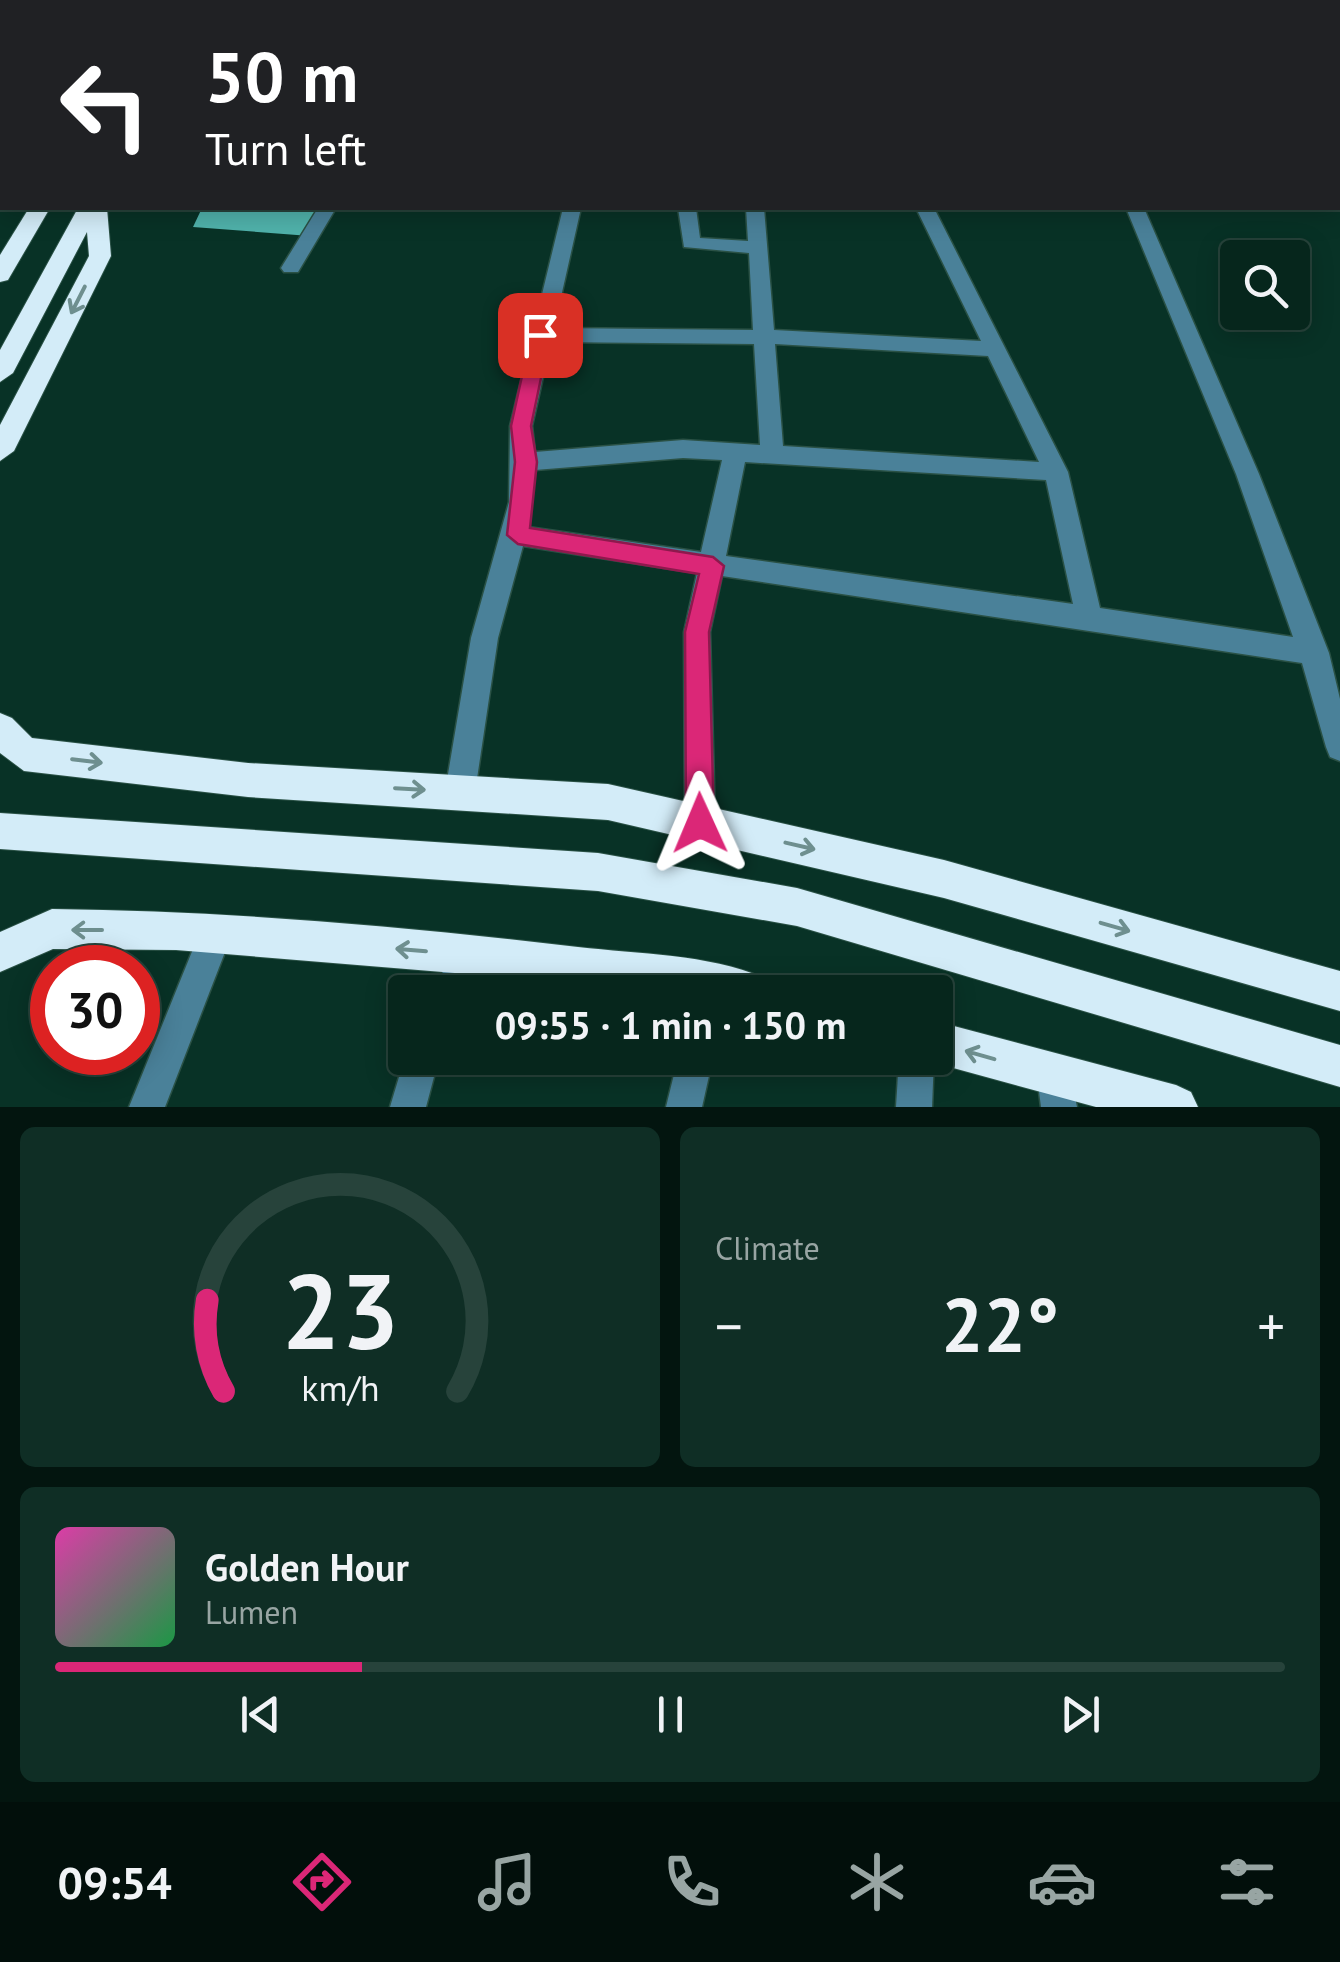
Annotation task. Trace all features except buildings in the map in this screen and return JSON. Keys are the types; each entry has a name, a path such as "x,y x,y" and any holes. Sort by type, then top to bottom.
{"highway":[{"path":"0,248 36,210"},
{"path":"0,275 37,210"},
{"path":"0,373 88,210"},
{"path":"0,451 100,256 97,210"},
{"path":"0,729 24,754 248,780 608,802 944,878 1340,991"},
{"path":"0,830 598,872 797,906 1340,1066"},
{"path":"0,952 52,930 216,934 479,955 624,975"},
{"path":"953,1049 1057,1091 1176,1107"}],"street":[{"path":"290,268 327,210"},
{"path":"460,792 490,617 518,535 526,462 521,426 571,210"},
{"path":"688,210 691,243 759,248"},
{"path":"755,210 767,337 772,456"},
{"path":"926,210 1056,472 1089,615"},
{"path":"1136,210 1223,414 1315,653 1340,747"},
{"path":"540,335 767,337 994,349"},
{"path":"526,462 683,449 1056,472"},
{"path":"700,823 697,632 735,453"},
{"path":"518,535 713,566 1089,615 1315,653"},
{"path":"147,1107 216,934"},
{"path":"463,975 479,955"},
{"path":"408,1107 417,1075"},
{"path":"684,1107 692,1075"},
{"path":"914,1107 916,1075"}],"route":[{"path":"540,335 521,426 526,462 518,535 713,566 697,632 700,823"}]}
